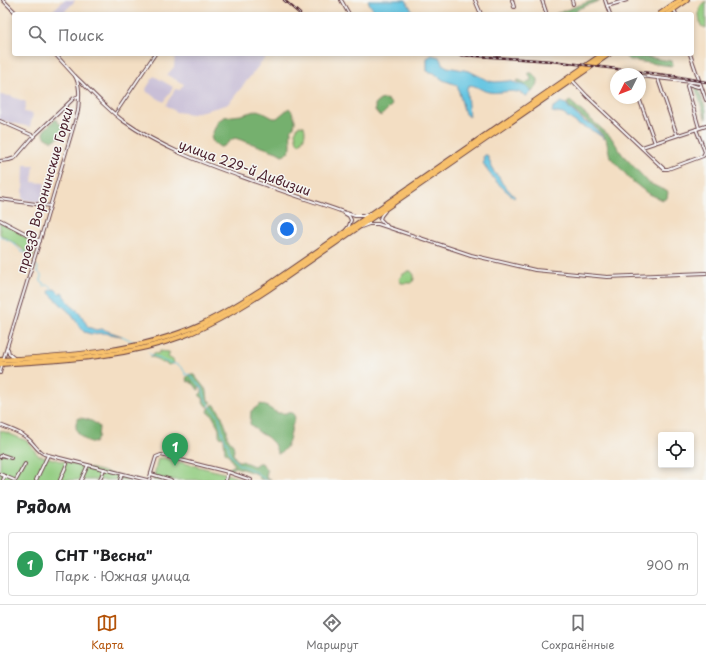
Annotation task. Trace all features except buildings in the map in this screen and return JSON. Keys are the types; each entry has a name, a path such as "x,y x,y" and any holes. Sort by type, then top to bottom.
{"highway":[{"path":"669,12 680,0"},
{"path":"664,12 687,0"},
{"path":"1,362 106,351 138,346 199,326 227,311 285,273 599,56"},
{"path":"1,362 107,355 151,346 182,336 210,324 239,308 330,247 606,56"}],"street":[{"path":"3,0 15,12"},
{"path":"341,0 348,12"},
{"path":"475,0 480,12"},
{"path":"512,0 514,7"},
{"path":"542,0 546,12"},
{"path":"572,0 573,4"},
{"path":"605,0 609,12"},
{"path":"607,6 627,0"},
{"path":"671,0 675,12"},
{"name":"проезд Воронинские Горки","path":"0,372 1,362 8,347 78,111 79,85 75,76 57,56"},
{"path":"115,114 154,56"},
{"path":"691,56 706,100"},
{"path":"75,76 89,90"},
{"path":"646,77 700,84"},
{"path":"658,79 677,135"},
{"path":"572,80 664,169 668,169 703,156 705,152 686,86 688,84 698,87 700,84"},
{"path":"79,85 83,85 89,90"},
{"path":"79,91 84,87 89,90"},
{"name":"улица 229-й Дивизии","path":"89,90 115,114 158,143 180,154 355,216 364,215 410,187"},
{"path":"0,161 15,158 34,136 74,98 79,96"},
{"path":"641,104 655,143"},
{"path":"0,121 34,136"},
{"path":"642,147 706,126"},
{"path":"390,228 381,220 380,217 383,213 442,170"},
{"path":"0,199 50,206"},
{"path":"285,273 347,228 351,223 351,219 340,211"},
{"path":"0,220 40,240"},
{"path":"330,247 367,225 375,223 471,255 535,270 607,277 706,272"},
{"path":"8,347 11,356 19,359"},
{"path":"0,425 26,437 39,452 141,479 148,480 156,457 161,455 228,472 251,480"},
{"path":"0,457 2,455 11,458"},
{"path":"36,480 48,455"},
{"path":"0,474 15,480 25,464"},
{"path":"60,480 67,464"},
{"path":"81,480 88,465"},
{"path":"100,480 104,470"},
{"path":"226,480 228,472"},
{"path":"120,480 122,474"},
{"path":"151,474 171,480"},
{"path":"3,480 5,476"}],"shaded area":[{"path":"64,0 75,0 65,12 51,12"},
{"path":"175,56 266,56 230,102 226,105 192,114 176,112 166,105 175,89 180,90 184,84 167,75 174,67"},
{"path":"154,76 173,87 164,102 147,92 146,89"},
{"path":"0,95 10,96 26,102 24,112 33,114 30,127 0,120"},
{"path":"24,165 34,165 32,182 45,183 41,202 23,199"}],"green space":[{"path":"594,0 601,0 580,8 575,12 561,12"},
{"path":"706,1 706,28 701,26 699,9"},
{"path":"625,56 640,56 672,61 673,64 671,66 629,60"},
{"path":"528,73 532,73 538,79 538,84 532,92 517,81 519,80 526,83 531,81"},
{"path":"695,87 698,87 706,110 706,120"},
{"path":"385,99 392,105 381,116 375,110 375,104 380,100"},
{"path":"570,101 611,137 622,154 649,183 668,192 667,198 663,200 647,193 632,181 610,157 606,139 596,127 570,108 567,103"},
{"path":"289,108 295,119 295,124 291,131 290,149 282,155 235,138 222,147 213,142 211,137 218,121 224,117 241,115 258,110 273,118 277,118"},
{"path":"56,119 58,123 65,125 66,127 57,139 52,141 46,138 44,130"},
{"path":"299,125 304,126 305,131 304,138 299,144 297,142 295,132"},
{"path":"0,222 17,231 36,245 32,260 21,248 0,234"},
{"path":"408,271 411,271 414,275 412,283 401,283 399,279"},
{"path":"160,351 169,352 168,357 173,360 174,363 168,365 156,358 150,357 154,353 158,354"},
{"path":"190,374 194,375 207,391 208,401 211,402 208,407 203,401 204,399 199,395 202,392 202,388 199,386 198,390 194,384 191,383 192,381 188,382 186,378"},
{"path":"214,404 221,414 227,430 227,437 233,444 233,454 237,461 242,461 254,466 258,463 262,463 267,471 266,478 271,480 260,479 257,474 235,467 230,471 228,469 235,465 225,452 224,439 219,435 219,428 212,415 208,412 209,408"},
{"path":"261,404 277,413 293,413 295,418 286,448 278,454 274,444 250,424 251,411"},
{"path":"78,418 90,420 99,427 98,438 95,443 86,440 79,435 76,427"},
{"path":"0,430 27,441 38,455 136,480 0,480"},
{"path":"158,458 164,458 224,473 244,480 153,480"}],"water":[{"path":"368,0 406,0 413,12 375,12"},
{"path":"430,56 439,57 442,63 447,67 469,71 489,81 509,81 520,84 527,87 532,92 526,96 521,93 511,91 490,92 470,85 467,87 469,117 465,114 457,85 443,80 434,73 427,71 427,58"},
{"path":"561,102 566,104 585,122 591,124 605,139 563,114 552,112 553,108"},
{"path":"487,155 494,172 515,197 514,198 488,172 483,163 483,157"},
{"path":"55,289 60,294 61,292 63,293 72,306 80,313 88,327 96,330 102,329 122,336 103,333 91,334 84,332 70,313 49,293 50,290"}],"waterway":[{"path":"0,236 12,242 22,252 24,251 30,260"},
{"path":"35,265 38,267 37,271 41,275 41,282 43,282 44,286 51,286 52,289"},
{"path":"122,336 134,342"},
{"path":"148,352 164,361 179,366 186,375 189,374 202,387 206,401 219,417 223,435 228,445 230,454 238,464 254,471 266,480"}],"railway":[{"path":"284,0 298,12"},
{"path":"476,56 552,61 674,76 706,82"}],"place":[{"name":"СНТ \"Весна\"","path":"175,466"}]}
